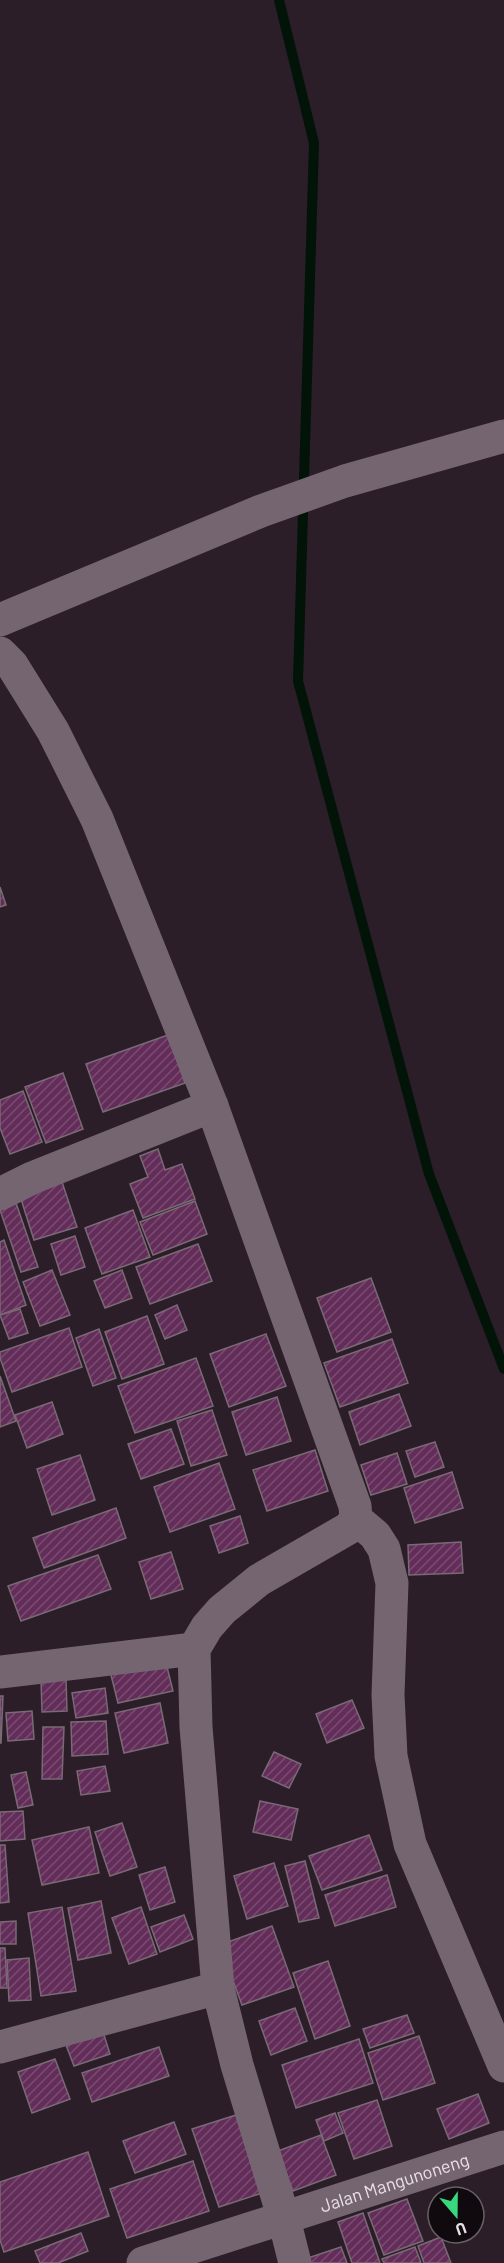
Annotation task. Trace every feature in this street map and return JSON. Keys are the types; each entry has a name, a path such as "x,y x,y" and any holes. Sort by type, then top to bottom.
{"street":[{"path":"0,620 261,511 345,481 504,436"},
{"path":"0,653 12,665 53,731 97,819 212,1106 355,1506 356,1519 349,1528 259,1580 222,1610 207,1627 194,1649 197,1738 218,1988 237,2065 296,2263"},
{"path":"0,1194 32,1178 212,1106"},
{"path":"356,1519 375,1535 384,1549 392,1582 388,1695 391,1756 410,1844 504,2066"},
{"path":"0,1672 194,1649"},
{"path":"0,2047 218,1988"},
{"name":"Jalan Mangunoneng","path":"143,2263 504,2147"}],"building":[{"path":"0,887 6,905 0,907"},
{"path":"168,1035 185,1083 103,1112 86,1064"},
{"path":"63,1073 83,1129 46,1143 25,1087"},
{"path":"23,1091 42,1142 10,1154 0,1128 0,1100"},
{"path":"158,1149 165,1170 182,1164 195,1199 143,1218 130,1184 148,1177 140,1156"},
{"path":"62,1182 77,1227 34,1240 20,1196"},
{"path":"195,1201 207,1234 153,1255 140,1222"},
{"path":"16,1203 38,1267 21,1272 0,1210"},
{"path":"133,1210 150,1257 102,1274 85,1228"},
{"path":"75,1236 85,1267 61,1275 51,1244"},
{"path":"4,1240 26,1305 0,1315 0,1242"},
{"path":"198,1244 212,1281 150,1304 136,1267"},
{"path":"52,1270 70,1315 40,1326 23,1282"},
{"path":"122,1270 132,1298 105,1308 94,1281"},
{"path":"371,1278 391,1332 337,1352 317,1298"},
{"path":"177,1305 187,1330 165,1339 155,1315"},
{"path":"20,1309 28,1333 9,1339 0,1315"},
{"path":"147,1316 164,1364 122,1379 105,1332"},
{"path":"69,1328 82,1367 12,1392 0,1352"},
{"path":"99,1329 116,1378 93,1386 76,1338"},
{"path":"266,1334 286,1386 229,1407 210,1354"},
{"path":"392,1339 408,1383 340,1407 324,1363"},
{"path":"196,1358 213,1406 135,1433 118,1386"},
{"path":"0,1376 16,1421 0,1427"},
{"path":"399,1394 411,1426 360,1445 349,1412"},
{"path":"277,1397 291,1441 246,1455 232,1412"},
{"path":"52,1402 63,1434 27,1448 15,1415"},
{"path":"212,1410 227,1455 191,1466 177,1421"},
{"path":"171,1429 184,1464 141,1479 128,1444"},
{"path":"435,1442 444,1467 415,1477 406,1451"},
{"path":"315,1450 328,1491 267,1511 253,1470"},
{"path":"397,1453 407,1484 371,1495 361,1465"},
{"path":"80,1455 95,1500 52,1515 37,1469"},
{"path":"219,1463 235,1509 170,1532 154,1487"},
{"path":"452,1472 463,1508 415,1523 404,1488"},
{"path":"116,1508 126,1538 44,1568 33,1538"},
{"path":"240,1516 248,1543 219,1553 210,1526"},
{"path":"461,1542 463,1573 409,1575 408,1545"},
{"path":"171,1552 183,1589 151,1599 139,1562"},
{"path":"98,1555 111,1589 21,1621 8,1586"},
{"path":"165,1659 173,1691 118,1703 110,1671"},
{"path":"66,1679 67,1711 42,1712 41,1680"},
{"path":"105,1688 108,1713 76,1718 72,1693"},
{"path":"0,1696 3,1696 1,1743 0,1743"},
{"path":"352,1700 364,1728 327,1743 316,1714"},
{"path":"160,1703 168,1743 124,1753 115,1713"},
{"path":"32,1711 34,1739 8,1741 6,1713"},
{"path":"106,1721 108,1754 72,1756 71,1722"},
{"path":"43,1727 64,1727 62,1779 42,1779"},
{"path":"274,1752 301,1764 289,1788 262,1776"},
{"path":"105,1766 110,1791 81,1795 77,1771"},
{"path":"26,1772 33,1805 18,1808 11,1775"},
{"path":"260,1801 298,1809 291,1840 253,1832"},
{"path":"23,1811 25,1839 0,1841 0,1812"},
{"path":"122,1823 137,1867 110,1876 95,1832"},
{"path":"89,1827 99,1873 42,1885 32,1840"},
{"path":"369,1835 382,1870 322,1890 309,1856"},
{"path":"0,1845 5,1845 9,1902 0,1903"},
{"path":"305,1861 319,1918 299,1922 285,1866"},
{"path":"274,1863 288,1906 247,1919 234,1876"},
{"path":"165,1867 175,1902 150,1910 139,1875"},
{"path":"387,1875 396,1907 335,1926 325,1895"},
{"path":"101,1901 111,1953 78,1960 68,1908"},
{"path":"62,1907 76,1991 41,1996 28,1913"},
{"path":"141,1907 157,1954 129,1964 112,1918"},
{"path":"184,1915 193,1939 160,1952 151,1927"},
{"path":"16,1921 16,1944 0,1944 0,1922"},
{"path":"272,1926 294,1987 242,2005 220,1945"},
{"path":"0,1948 5,1948 7,1988 0,1988"},
{"path":"29,1958 31,2000 9,2001 7,1960"},
{"path":"328,1961 350,2026 315,2039 293,1973"},
{"path":"295,2008 307,2041 271,2055 259,2021"},
{"path":"407,2015 414,2033 370,2048 363,2029"},
{"path":"103,2032 110,2054 74,2066 66,2045"},
{"path":"419,2036 435,2083 383,2100 368,2053"},
{"path":"359,2039 373,2083 296,2108 282,2065"},
{"path":"159,2047 169,2076 92,2102 82,2073"},
{"path":"55,2059 70,2099 32,2113 18,2072"},
{"path":"478,2094 489,2123 449,2139 437,2109"},
{"path":"377,2100 392,2146 354,2159 338,2113"},
{"path":"335,2113 343,2133 324,2141 316,2120"},
{"path":"236,2115 262,2193 219,2207 192,2129"},
{"path":"174,2122 186,2154 135,2173 123,2141"},
{"path":"321,2135 336,2175 293,2191 278,2151"},
{"path":"88,2152 109,2216 4,2252 0,2240 0,2182"},
{"path":"193,2161 209,2211 127,2238 110,2189"},
{"path":"407,2199 423,2241 384,2255 368,2213"},
{"path":"363,2213 380,2263 352,2263 338,2222"},
{"path":"81,2233 88,2251 58,2263 40,2263 35,2251"},
{"path":"426,2243 426,2245 444,2245 451,2263 424,2263 418,2246"},
{"path":"341,2247 347,2263 307,2263 305,2259"},
{"path":"415,2247 421,2263 384,2263 382,2259"}],"waterway":[{"path":"279,0 314,143 298,681 429,1174 504,1369"}]}
